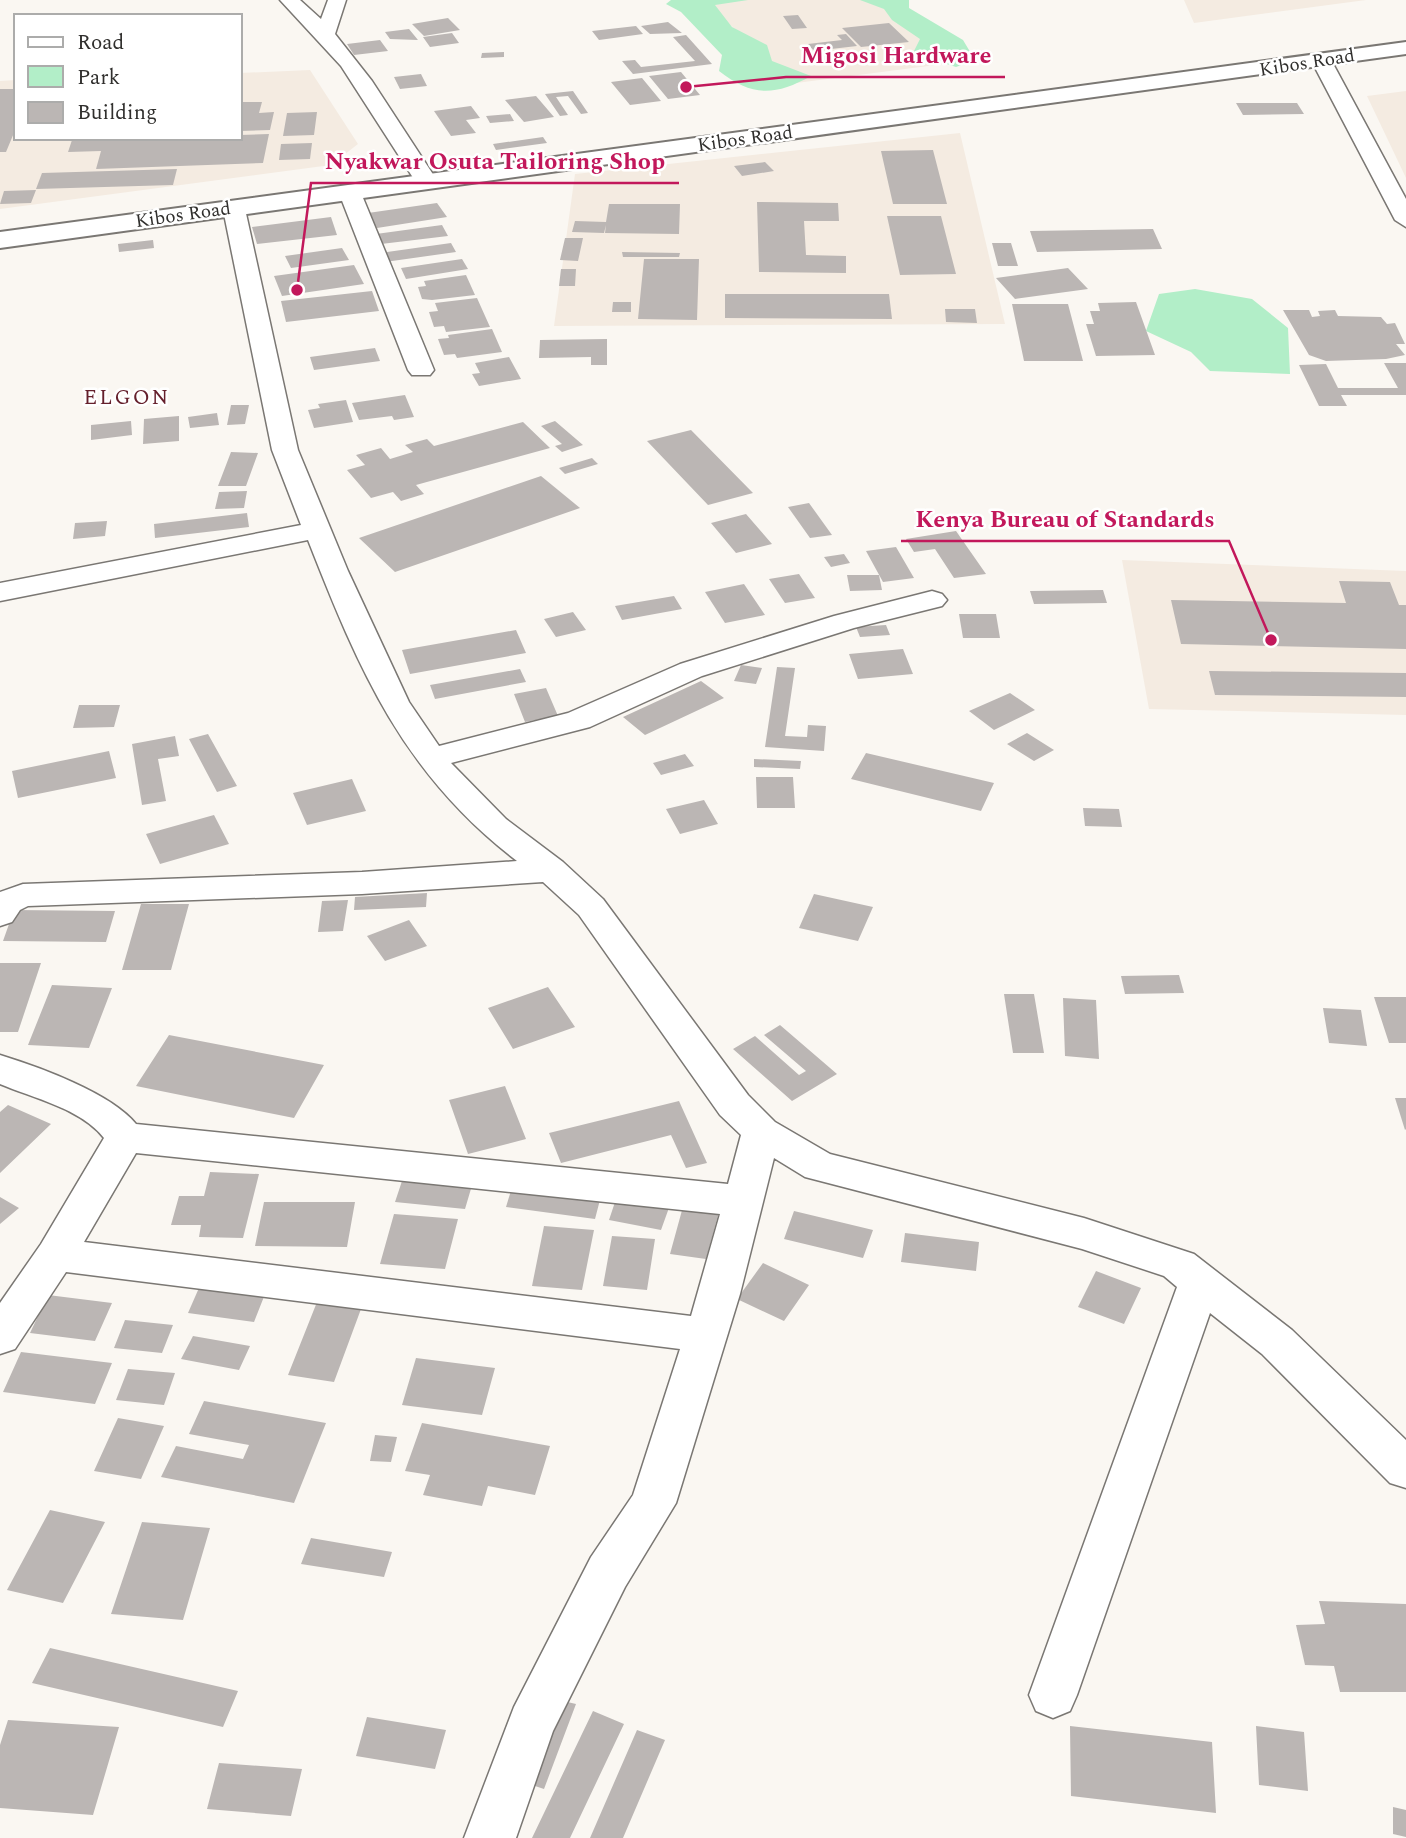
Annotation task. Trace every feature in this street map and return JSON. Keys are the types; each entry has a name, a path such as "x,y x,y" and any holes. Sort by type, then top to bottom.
{"main road":[{"name":"Kibos Road","path":"0,240 1406,48"}],"street":[{"path":"289,0 326,34 373,97 427,182"},
{"path":"326,34 337,0"},
{"path":"1321,60 1403,209"},
{"path":"1381,173 1406,174"},
{"path":"350,193 421,370"},
{"path":"234,209 285,450 393,702 442,775 494,827 551,870 591,907 734,1105 761,1132 820,1166 1084,1234 1180,1265 1278,1342 1406,1469"},
{"path":"0,592 318,530"},
{"path":"431,758 579,720 712,663 844,622 932,600"},
{"path":"0,914 8,902 23,895 362,883 551,870"},
{"path":"0,1069 91,1107 110,1118 125,1137 743,1201"},
{"path":"490,1838 531,1724 608,1572 653,1503 706,1335 761,1132"},
{"path":"0,1337 56,1255 125,1137"},
{"path":"56,1255 706,1335"},
{"path":"1053,1695 1200,1281"}],"shaded area":[{"path":"702,0 891,0 975,60 796,83"},
{"path":"1184,0 1366,0 1194,23"},
{"path":"310,70 358,144 331,165 0,209 0,81 14,80 14,140 242,140 242,73"},
{"path":"1406,91 1406,178 1367,96"},
{"path":"960,133 1005,324 554,326 575,174"},
{"path":"1122,560 1406,571 1406,715 1149,709"}],"green space":[{"path":"671,0 748,0 715,5 732,27 767,45 772,61 811,76 775,90 764,91 742,86 719,71 722,55 681,12 666,4"},
{"path":"860,0 909,0 909,8 963,40 975,60 956,67 913,53 920,39 892,20 884,9"},
{"path":"1195,289 1252,299 1288,328 1290,374 1210,371 1191,352 1146,331 1159,294"}],"building":[{"path":"798,15 807,28 792,29 783,16"},
{"path":"448,18 460,30 424,36 412,24"},
{"path":"668,22 682,33 650,34 641,26"},
{"path":"889,23 909,42 861,47 842,28"},
{"path":"636,26 643,34 599,40 592,31"},
{"path":"409,29 418,40 390,39 385,32"},
{"path":"452,33 459,43 430,47 423,37"},
{"path":"846,34 857,46 814,51 808,44 842,40 837,35"},
{"path":"686,35 712,64 633,74 622,61 635,60 641,67 695,61 673,37"},
{"path":"380,40 388,51 354,55 347,44"},
{"path":"504,52 504,57 481,58 482,53"},
{"path":"681,72 700,95 668,99 649,76"},
{"path":"421,74 427,86 400,89 394,77"},
{"path":"642,78 661,101 630,105 611,82"},
{"path":"0,89 14,89 14,133 6,152 0,152"},
{"path":"573,91 588,113 581,114 568,96 556,97 568,115 560,116 545,94"},
{"path":"536,96 554,117 524,122 505,100"},
{"path":"242,102 262,102 259,113 274,112 270,130 242,131"},
{"path":"1236,103 1297,103 1304,114 1243,115"},
{"path":"471,106 480,118 466,120 476,133 451,136 434,111"},
{"path":"317,112 314,135 283,136 287,113"},
{"path":"510,114 514,121 490,123 486,116"},
{"path":"269,134 263,163 96,169 101,151 68,152 72,140 242,140 242,135"},
{"path":"543,137 547,143 496,150 493,144"},
{"path":"312,143 310,159 279,160 281,144"},
{"path":"933,150 947,204 893,204 881,151"},
{"path":"765,162 774,171 742,176 734,166"},
{"path":"177,169 173,185 36,189 42,173"},
{"path":"36,190 31,203 0,204 4,191"},
{"path":"757,202 838,203 839,221 804,221 806,255 846,256 846,273 759,272"},
{"path":"437,203 447,217 377,228 368,213"},
{"path":"609,204 680,204 679,234 605,233 606,225 604,233 572,232 575,221 606,222"},
{"path":"887,216 941,216 956,274 900,275"},
{"path":"331,217 337,235 257,244 252,227"},
{"path":"442,225 448,236 381,244 376,234"},
{"path":"1153,229 1162,249 1037,252 1030,231"},
{"path":"565,238 583,238 578,261 560,260"},
{"path":"153,240 154,248 119,252 118,244"},
{"path":"451,243 456,252 385,262 380,253"},
{"path":"992,243 1011,243 1018,266 998,266"},
{"path":"342,248 349,260 291,268 285,256"},
{"path":"622,252 680,253 679,257 623,257"},
{"path":"462,259 468,269 406,279 401,268"},
{"path":"644,259 699,259 697,320 638,319"},
{"path":"354,265 364,284 282,296 274,276"},
{"path":"1068,268 1088,289 1015,299 996,278"},
{"path":"561,269 576,269 575,286 559,286"},
{"path":"466,275 475,295 422,299 418,287 426,286 424,281"},
{"path":"372,291 379,311 286,322 281,301"},
{"path":"725,294 889,294 892,319 725,318"},
{"path":"477,298 490,327 446,332 444,326 434,327 429,312 438,311 435,303"},
{"path":"613,302 631,302 631,312 612,312"},
{"path":"1136,302 1155,355 1096,356 1086,324 1094,324 1090,311 1100,311 1098,303"},
{"path":"1012,304 1068,304 1083,361 1024,361"},
{"path":"945,309 975,309 977,323 946,322"},
{"path":"1283,310 1309,310 1312,317 1320,316 1318,311 1335,310 1338,316 1381,317 1387,324 1395,323 1405,344 1396,344 1405,355 1386,359 1326,361 1309,355"},
{"path":"492,329 502,352 457,358 455,354 444,355 438,339 449,338 448,335"},
{"path":"607,339 607,365 591,365 591,357 539,358 540,340"},
{"path":"375,348 380,361 314,370 310,357"},
{"path":"509,357 521,379 479,386 472,374 480,373 475,363"},
{"path":"1384,363 1406,363 1406,395 1341,395 1347,406 1319,406 1299,365 1326,364 1338,388 1398,388"},
{"path":"405,395 414,417 394,420 392,416 359,420 352,403"},
{"path":"346,400 353,422 314,428 308,410 320,408 318,404"},
{"path":"231,405 249,405 245,424 227,425"},
{"path":"217,413 219,425 190,428 188,417"},
{"path":"179,416 179,441 143,444 144,419"},
{"path":"131,421 132,435 91,440 91,425"},
{"path":"555,421 583,445 562,452 555,446 562,444 541,426"},
{"path":"523,422 550,448 416,485 424,494 401,501 393,492 371,498 347,470 365,465 356,455 381,448 390,459 413,452 405,445 427,439 434,446"},
{"path":"691,430 753,493 708,505 647,441"},
{"path":"231,452 258,453 246,486 218,486"},
{"path":"592,458 598,464 565,474 559,468"},
{"path":"541,476 580,508 395,572 359,538"},
{"path":"247,491 244,508 215,509 219,492"},
{"path":"809,503 832,535 810,538 788,507"},
{"path":"247,513 249,527 155,538 154,524"},
{"path":"746,514 772,544 736,553 711,523"},
{"path":"107,521 105,536 73,539 75,523"},
{"path":"956,531 986,574 954,578 935,549 914,552 906,539"},
{"path":"896,547 914,578 883,582 866,551"},
{"path":"844,554 850,563 831,567 824,557"},
{"path":"799,574 815,598 785,603 769,579"},
{"path":"847,575 879,575 882,590 850,591"},
{"path":"1339,581 1390,582 1399,605 1406,605 1406,649 1181,644 1171,600 1346,603"},
{"path":"744,584 765,615 725,623 705,592"},
{"path":"1103,590 1107,603 1034,604 1030,591"},
{"path":"674,596 682,609 622,620 615,606"},
{"path":"573,612 586,630 556,637 544,619"},
{"path":"959,614 996,614 1000,638 963,638"},
{"path":"886,625 890,635 860,637 856,627"},
{"path":"516,630 526,653 410,674 402,650"},
{"path":"903,649 913,674 858,679 849,654"},
{"path":"741,665 762,668 756,684 734,681"},
{"path":"777,667 795,668 785,736 807,737 808,725 826,726 824,751 765,747"},
{"path":"520,669 526,682 435,699 430,685"},
{"path":"1209,671 1406,673 1406,697 1215,695"},
{"path":"701,681 724,698 645,735 623,717"},
{"path":"546,688 558,716 525,722 514,694"},
{"path":"1010,693 1035,710 994,730 969,711"},
{"path":"79,705 120,705 114,727 73,728"},
{"path":"1027,733 1054,750 1034,761 1007,744"},
{"path":"208,734 237,786 217,792 189,739"},
{"path":"175,736 179,756 158,759 166,801 142,805 132,744"},
{"path":"109,751 116,778 18,798 12,771"},
{"path":"866,753 994,783 981,811 851,779"},
{"path":"685,754 694,766 661,775 653,763"},
{"path":"754,759 801,761 800,769 754,767"},
{"path":"756,777 793,777 795,808 757,808"},
{"path":"352,779 366,811 307,825 293,793"},
{"path":"704,800 718,824 680,834 666,809"},
{"path":"1083,808 1119,809 1122,827 1085,826"},
{"path":"214,815 229,844 160,864 146,834"},
{"path":"427,893 426,907 354,910 355,897"},
{"path":"814,894 873,907 858,941 799,928"},
{"path":"348,900 343,931 318,932 322,901"},
{"path":"141,904 189,904 171,970 122,970"},
{"path":"14,910 115,911 106,942 3,941"},
{"path":"409,920 427,946 385,961 367,936"},
{"path":"0,963 41,963 18,1032 0,1032"},
{"path":"1179,975 1184,993 1125,994 1121,976"},
{"path":"52,985 112,988 89,1048 28,1045"},
{"path":"548,987 575,1027 513,1049 488,1008"},
{"path":"1004,994 1034,994 1044,1053 1013,1053"},
{"path":"1374,997 1406,997 1406,1043 1389,1043"},
{"path":"1063,998 1096,1000 1099,1059 1065,1056"},
{"path":"1323,1008 1361,1010 1367,1046 1329,1043"},
{"path":"780,1025 837,1074 792,1101 733,1049 755,1036 799,1075 806,1071 764,1035"},
{"path":"169,1035 324,1065 294,1118 136,1086"},
{"path":"505,1086 526,1139 468,1154 449,1100"},
{"path":"1395,1098 1406,1098 1405,1130"},
{"path":"679,1101 707,1163 686,1168 671,1135 561,1163 549,1133"},
{"path":"8,1105 51,1124 0,1173 0,1112"},
{"path":"210,1172 259,1174 243,1238 199,1237 201,1225 171,1225 179,1196 204,1196"},
{"path":"404,1175 473,1182 465,1209 395,1202"},
{"path":"513,1184 601,1196 595,1219 506,1207"},
{"path":"617,1196 670,1205 661,1230 609,1220"},
{"path":"0,1197 19,1208 0,1224"},
{"path":"264,1202 355,1202 347,1247 255,1246"},
{"path":"684,1203 720,1208 706,1259 670,1254"},
{"path":"794,1211 873,1230 863,1258 784,1239"},
{"path":"394,1214 458,1219 445,1269 380,1264"},
{"path":"544,1226 594,1230 582,1290 532,1286"},
{"path":"905,1233 979,1242 976,1271 901,1262"},
{"path":"612,1236 655,1239 647,1290 603,1286"},
{"path":"763,1263 809,1285 784,1321 737,1299"},
{"path":"1096,1271 1141,1288 1124,1324 1078,1307"},
{"path":"202,1281 267,1289 254,1322 188,1313"},
{"path":"48,1295 112,1303 95,1341 30,1333"},
{"path":"317,1302 361,1309 334,1382 288,1375"},
{"path":"125,1320 173,1325 162,1353 114,1348"},
{"path":"193,1336 250,1346 239,1370 181,1359"},
{"path":"21,1352 112,1363 95,1404 3,1392"},
{"path":"416,1358 495,1368 482,1415 402,1405"},
{"path":"128,1369 175,1373 164,1405 116,1400"},
{"path":"204,1401 326,1423 294,1503 161,1477 176,1446 243,1459 249,1445 189,1434"},
{"path":"118,1418 164,1426 141,1479 94,1471"},
{"path":"422,1423 550,1446 535,1495 488,1486 482,1506 423,1495 430,1475 405,1471"},
{"path":"375,1435 397,1437 391,1462 370,1461"},
{"path":"50,1510 105,1522 63,1603 7,1590"},
{"path":"142,1522 210,1528 183,1620 111,1614"},
{"path":"311,1538 392,1552 384,1577 301,1564"},
{"path":"1319,1601 1406,1604 1406,1692 1340,1692 1334,1666 1305,1665 1296,1625 1325,1624"},
{"path":"50,1648 238,1691 223,1727 32,1683"},
{"path":"559,1700 576,1704 544,1789 526,1783"},
{"path":"593,1711 624,1724 570,1838 532,1838"},
{"path":"367,1717 446,1730 435,1769 356,1756"},
{"path":"8,1720 119,1727 93,1815 0,1808 0,1745"},
{"path":"1070,1726 1212,1742 1216,1813 1071,1796"},
{"path":"1256,1726 1304,1732 1308,1791 1259,1785"},
{"path":"637,1730 665,1740 623,1838 590,1838"},
{"path":"219,1763 302,1769 291,1816 207,1809"},
{"path":"1393,1807 1406,1810 1406,1837 1393,1834"}],"place":[{"name":"Migosi Hardware","path":"686,87"},
{"name":"Nyakwar Osuta Tailoring Shop","path":"297,290"},
{"name":"Kenya Bureau of Standards","path":"1271,640"}],"district":[{"name":"ELGON","path":"127,398"}]}
